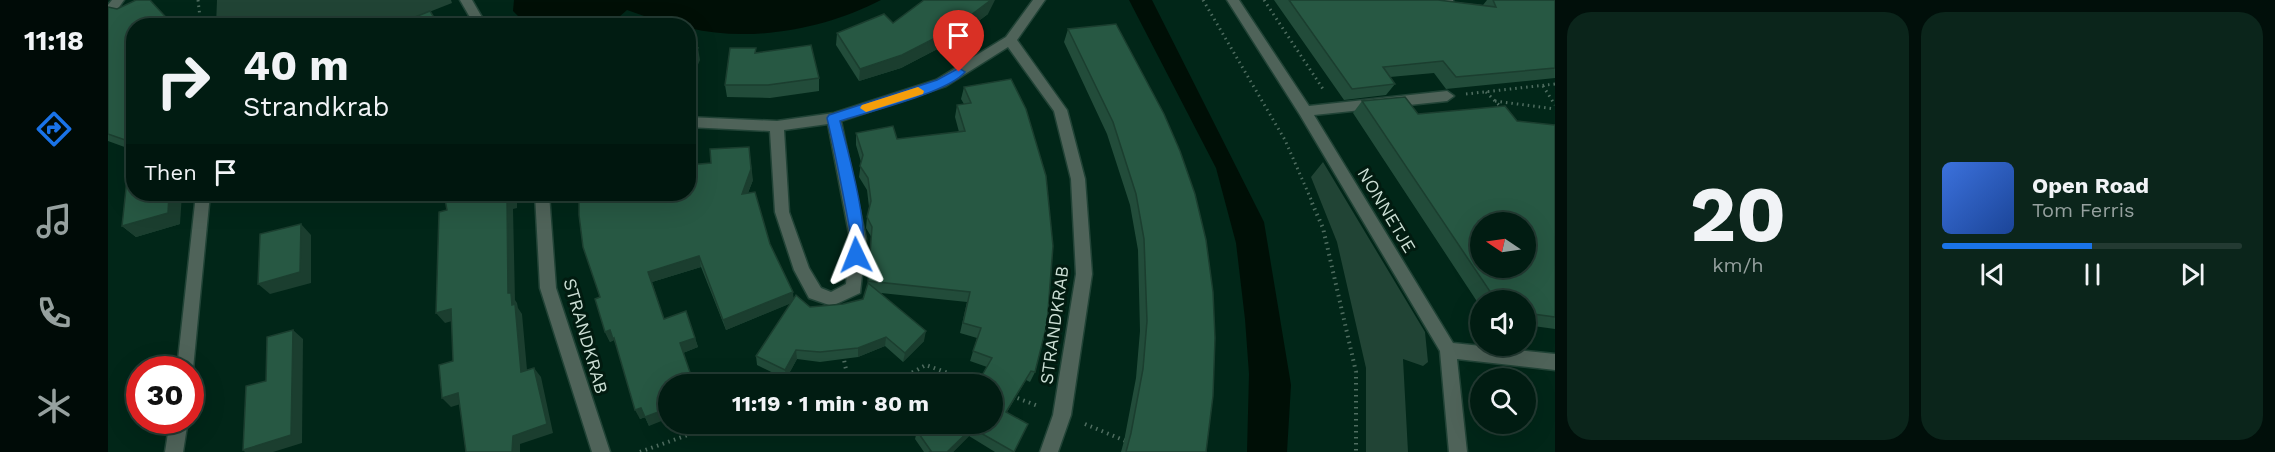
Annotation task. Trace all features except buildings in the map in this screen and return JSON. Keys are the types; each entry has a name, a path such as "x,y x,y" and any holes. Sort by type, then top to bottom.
{"street":[{"path":"108,14 117,0"},
{"path":"466,0 476,18"},
{"path":"696,122 777,126 834,118 941,83 1010,40 1039,0"},
{"name":"NONNETJE","path":"1233,0 1305,111 1448,350"},
{"name":"STRANDKRAB","path":"1010,40 1060,110 1078,179 1084,274 1062,415 1049,452"},
{"path":"1305,111 1447,96"},
{"path":"777,126 782,212 802,270 815,293 832,299 854,288 858,238 834,118"},
{"path":"187,356 202,201"},
{"name":"STRANDKRAB","path":"542,201 548,288 601,452"},
{"path":"1458,452 1448,350 1555,362"},
{"path":"174,452 176,434"}],"path":[{"path":"198,0 200,18"},
{"path":"1203,0 1285,140 1323,228 1356,372 1356,452"},
{"path":"1264,0 1335,107"},
{"path":"1447,96 1555,84"},
{"path":"1543,86 1555,107"},
{"path":"1485,92 1508,113"},
{"path":"1495,100 1555,107"},
{"path":"843,352 847,374"},
{"path":"909,374 926,365 951,374"},
{"path":"640,452 690,434"}],"green space":[{"path":"217,0 451,0 452,3 414,18 216,18"},
{"path":"1323,162 1425,332 1428,362 1423,366 1403,359 1408,452 1366,452 1366,368 1337,242 1311,177"}],"shaded area":[{"path":"514,0 881,0 836,19 812,26 737,34 696,29 696,18 650,18 627,10 618,18 520,18 513,11"},
{"path":"1129,0 1152,0 1264,222 1291,385 1287,452 1247,452 1249,374 1236,243 1216,168"}],"slow traffic":[{"path":"866,108 918,91"}],"route":[{"path":"856,255 858,238 834,118 941,83 959,72"}]}
